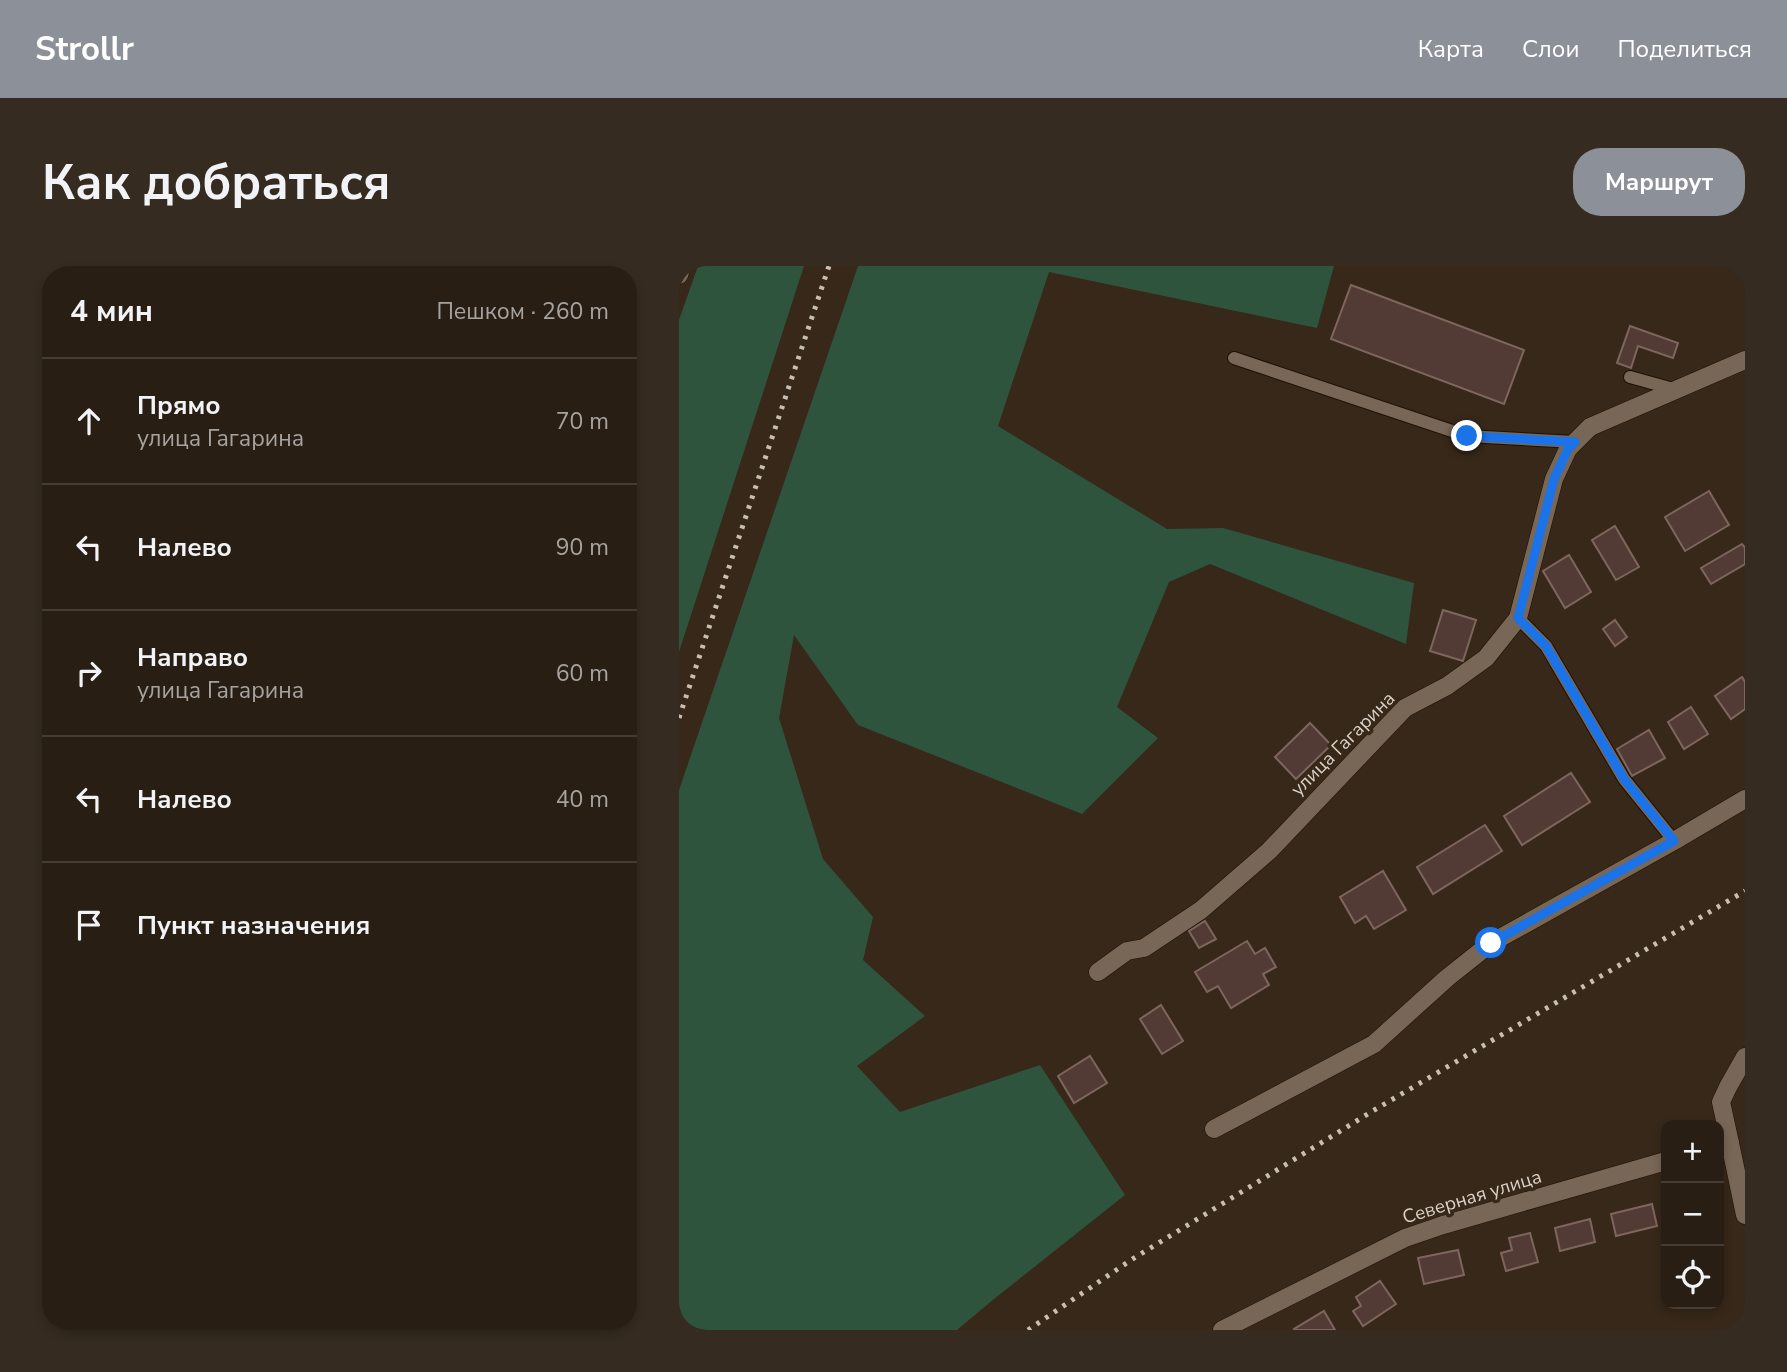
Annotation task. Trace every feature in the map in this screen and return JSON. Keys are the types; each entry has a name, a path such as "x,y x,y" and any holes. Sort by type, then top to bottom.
{"street":[{"path":"679,275 682,266"},
{"name":"улица Гагарина","path":"1098,972 1127,951 1144,948 1201,910 1269,851 1405,708 1447,685 1486,658 1518,618 1554,479 1568,449 1590,427 1745,360"},
{"path":"1214,1129 1374,1044 1447,978 1491,943 1745,799"},
{"path":"1722,1120 1721,1102 1745,1057"},
{"path":"1724,1144 1745,1215"},
{"name":"Северная улица","path":"1223,1330 1405,1238 1661,1162"}],"lane":[{"path":"1234,358 1467,436 1575,442"},
{"path":"1630,377 1677,390"},
{"path":"1518,618 1546,646 1624,779 1674,841"}],"green space":[{"path":"698,266 804,266 679,652 679,320"},
{"path":"858,266 1334,266 1317,328 1049,272 998,426 1167,529 1223,528 1414,583 1406,644 1210,564 1169,582 1117,707 1158,738 1082,814 858,725 794,635 779,718 823,859 873,917 863,960 925,1016 857,1066 900,1112 1040,1065 1125,1195 957,1330 679,1330 679,790"}],"building":[{"path":"1351,285 1524,350 1504,404 1331,339"},
{"path":"1630,326 1678,343 1673,358 1638,346 1631,368 1617,363"},
{"path":"1709,491 1729,525 1685,551 1665,517"},
{"path":"1615,526 1639,567 1616,580 1592,540"},
{"path":"1742,544 1745,548 1745,564 1711,584 1701,568"},
{"path":"1569,555 1591,592 1565,608 1543,571"},
{"path":"1443,610 1476,620 1463,661 1430,651"},
{"path":"1615,620 1627,637 1615,646 1603,629"},
{"path":"1742,677 1745,682 1745,709 1731,719 1715,696"},
{"path":"1691,707 1708,734 1684,749 1668,722"},
{"path":"1310,723 1331,745 1296,779 1275,757"},
{"path":"1649,730 1665,758 1632,776 1617,749"},
{"path":"1571,773 1590,802 1522,845 1504,816"},
{"path":"1485,825 1502,851 1433,894 1417,867"},
{"path":"1383,871 1406,910 1374,929 1366,916 1355,923 1340,897"},
{"path":"1205,921 1216,939 1199,948 1189,931"},
{"path":"1247,941 1255,954 1265,948 1276,967 1263,974 1269,985 1231,1008 1218,986 1207,992 1195,972"},
{"path":"1161,1005 1183,1041 1162,1054 1140,1019"},
{"path":"1090,1056 1107,1083 1074,1103 1058,1076"},
{"path":"1652,1204 1657,1226 1616,1236 1611,1214"},
{"path":"1590,1219 1595,1242 1560,1251 1555,1228"},
{"path":"1530,1233 1538,1262 1506,1271 1501,1253 1512,1250 1509,1238"},
{"path":"1458,1250 1464,1275 1424,1284 1418,1258"},
{"path":"1380,1281 1396,1304 1363,1326 1353,1311 1361,1306 1356,1297"},
{"path":"1324,1311 1335,1330 1294,1329"}],"railway":[{"path":"679,718 829,266"},
{"path":"1028,1330 1131,1260 1376,1109 1745,891"}],"route":[{"path":"1467,436 1575,442 1568,449 1554,479 1518,618 1546,646 1624,779 1674,841 1491,943"}]}
